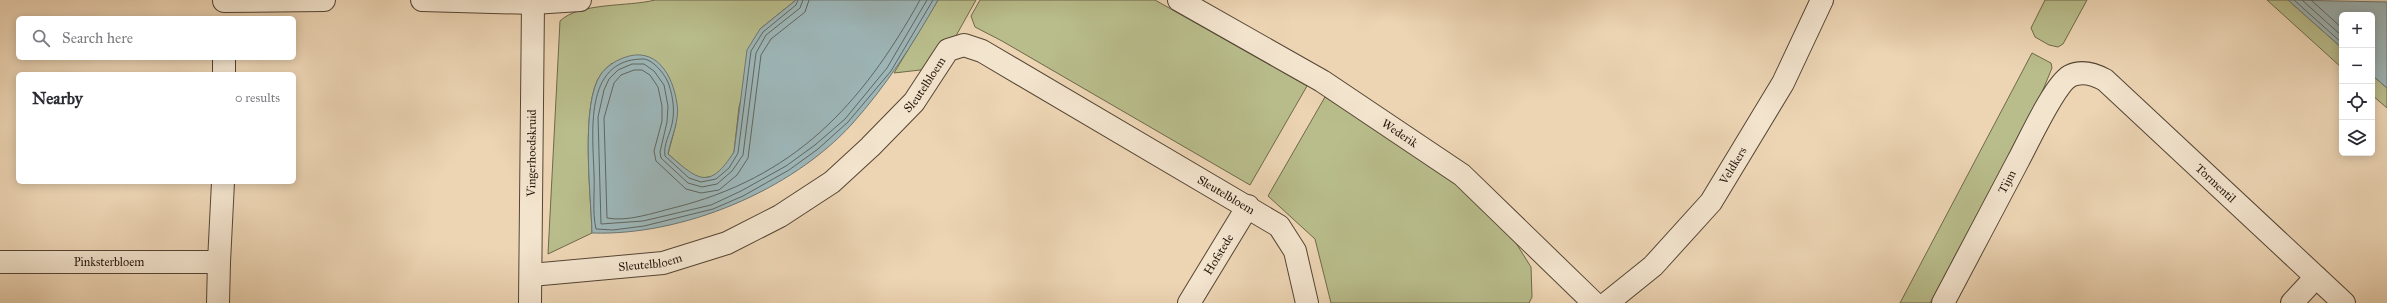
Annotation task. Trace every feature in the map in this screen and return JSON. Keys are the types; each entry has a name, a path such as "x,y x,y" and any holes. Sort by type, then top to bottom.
{"street":[{"path":"224,6 324,0"},
{"path":"422,0 533,4 580,0"},
{"name":"Wederik","path":"1179,0 1322,81 1462,175 1594,303"},
{"name":"Veldkers","path":"1607,303 1653,266 1711,202 1783,83 1822,0"},
{"name":"Vingerhoedskruid","path":"530,303 533,4"},
{"name":"Sleutelbloem","path":"531,275 663,263 727,243 780,216 832,182 870,148 914,102 948,50 964,45 982,51 1248,206 1279,226 1295,251 1307,303"},
{"path":"224,60 224,72"},
{"name":"Tormentil","path":"2082,73 2094,74 2105,80 2344,303"},
{"name":"Tijm","path":"1943,303 2062,82 2071,76 2082,73"},
{"path":"218,303 223,184"},
{"name":"Hofstede","path":"1189,303 1248,206"},
{"name":"Pinksterbloem","path":"0,262 219,262"},
{"path":"2292,303 2316,277"}],"green space":[{"path":"655,0 796,0 760,29 739,107 734,152 726,166 714,176 702,178 692,175 668,154 676,124 612,63 601,74 595,88 591,106 589,127 588,150 592,233 548,254 560,21 569,15 592,8"},
{"path":"938,0 976,0 938,68 894,73"},
{"path":"980,0 1155,0 1307,86 1250,185 1002,41 975,27 971,16"},
{"path":"2045,0 2087,0 2063,44 2058,47 2049,45 2035,37 2031,28"},
{"path":"2267,0 2288,0 2339,45 2339,65"},
{"path":"2032,53 2051,63 2052,68 2040,97 1930,303 1900,303"},
{"path":"2375,78 2387,88 2387,108 2375,98"},
{"path":"1325,97 1489,200 1531,267 1532,297 1529,303 1331,303 1315,239 1268,196"}],"water":[{"path":"796,0 938,0 919,33 864,110 827,148 798,170 767,189 733,205 698,217 662,227 627,232 592,233 588,150 589,127 591,106 595,88 603,71 623,58 635,55 654,59 661,65 672,83 678,110 668,154 695,175 710,177 725,164 734,152 747,50 760,29"},
{"path":"2288,0 2387,2 2387,88 2375,78 2375,12 2339,12 2339,45"}]}
